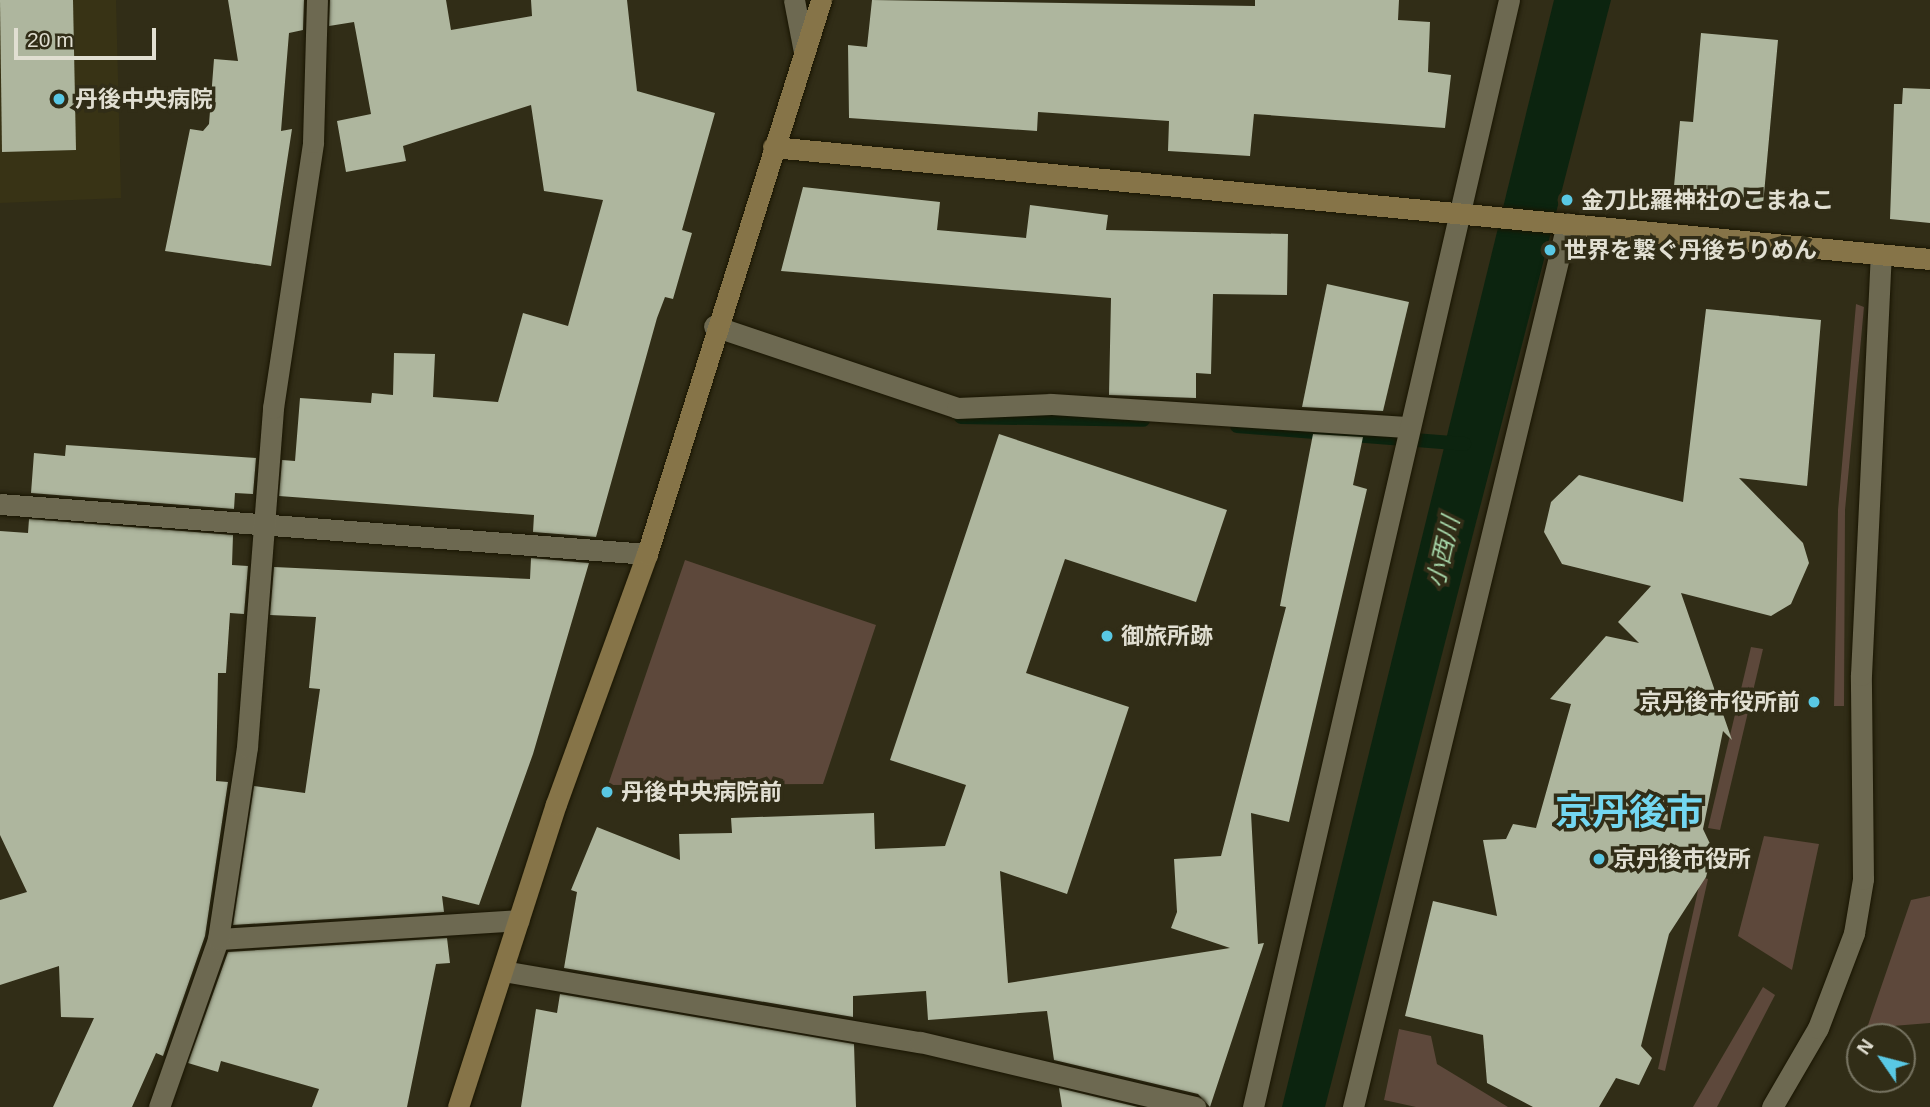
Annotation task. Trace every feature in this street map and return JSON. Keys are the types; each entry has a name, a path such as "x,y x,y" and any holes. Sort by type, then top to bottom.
{"street":[{"path":"159,1107 218,939 247,747 266,528 273,408 313,142 317,0"},
{"path":"794,0 804,52"},
{"path":"458,1107 518,920 647,554 714,326 821,0"},
{"path":"1253,1107 1407,426 1467,215 1509,0"},
{"path":"773,147 1930,259"},
{"path":"1353,1107 1563,223"},
{"path":"1772,1107 1818,1027 1854,933 1863,878 1861,675 1881,254"},
{"path":"714,326 957,408 1051,404 1407,426"},
{"path":"0,504 266,528 489,538 647,554"},
{"path":"218,939 518,920"},
{"path":"503,971 920,1042 1195,1107"}],"shaded area":[{"name":"丹後中央病院","path":"0,0 116,0 121,198 0,203"},
{"path":"1856,304 1864,307 1845,510 1844,706 1834,706 1838,510"},
{"path":"685,560 876,625 823,784 608,785"},
{"path":"1751,647 1763,649 1720,830 1708,828"},
{"path":"1764,836 1819,844 1792,970 1738,936"},
{"path":"1701,877 1708,879 1665,1071 1658,1069"},
{"path":"1930,896 1930,1023 1869,1023 1911,900"},
{"path":"1763,987 1775,995 1717,1107 1693,1107"},
{"path":"1399,1029 1431,1036 1437,1064 1508,1107 1416,1107 1384,1100"}],"water":[{"name":"小西川","path":"1554,0 1611,0 1325,1107 1282,1107"}],"building":[{"path":"0,0 73,0 76,150 2,152"},
{"path":"228,0 304,0 303,30 289,33 281,131 292,129 271,266 165,251 190,129 203,131 209,124 214,59 238,61"},
{"path":"330,0 446,0 451,30 532,16 531,0 627,0 637,91 715,113 682,230 692,233 673,299 665,297 657,318 596,537 533,532 534,515 279,496 282,460 295,461 300,398 371,403 372,393 393,395 394,353 435,354 433,397 498,402 523,313 568,326 603,200 544,191 531,105 403,146 406,161 346,172 337,121 371,114 354,22 329,26"},
{"path":"872,0 1255,6 1255,0 1399,0 1398,20 1430,22 1428,72 1451,75 1445,128 1254,114 1250,156 1168,151 1169,121 1038,112 1037,131 849,118 848,45 867,47"},
{"path":"1701,33 1778,40 1763,205 1673,197 1680,121 1693,122"},
{"path":"1903,88 1930,89 1930,223 1890,219 1894,104 1902,104"},
{"path":"803,187 940,202 937,230 1026,238 1030,205 1108,215 1106,230 1288,234 1287,295 1213,294 1211,374 1196,373 1196,398 1109,395 1111,298 781,271"},
{"path":"1327,284 1409,302 1383,411 1302,407"},
{"path":"1706,309 1821,320 1807,486 1739,478 1803,543 1809,563 1791,604 1771,616 1681,593 1732,740 1723,731 1703,829 1713,850 1706,877 1669,934 1641,1046 1652,1058 1639,1085 1616,1078 1599,1107 1533,1107 1487,1083 1483,1035 1405,1016 1433,901 1497,916 1483,840 1506,839 1513,824 1536,828 1571,704 1550,699 1606,636 1639,643 1618,622 1651,586 1562,564 1544,532 1551,502 1579,475 1683,502"},
{"path":"999,434 1227,510 1196,602 1065,559 1026,673 1129,707 1067,894 1000,871 1008,983 1230,948 1171,928 1177,912 1174,859 1221,856 1286,607 1280,606 1313,434 1363,437 1353,485 1367,489 1289,822 1251,813 1258,944 1264,943 1210,1107 1198,1094 1054,1060 1047,1011 928,1020 926,991 853,996 853,1017 564,968 577,892 571,890 597,827 680,860 679,834 732,833 731,818 874,813 875,849 945,846 966,785 890,760"},
{"path":"66,445 256,458 253,494 235,493 234,509 31,493 34,453 65,456"},
{"path":"29,519 233,535 232,565 248,566 244,614 230,613 226,673 218,673 216,781 228,782 205,936 163,1056 156,1053 132,1107 53,1107 94,1018 61,1017 59,966 0,985 0,900 27,892 0,835 0,531 28,533"},
{"path":"531,558 589,563 533,754 479,905 442,896 444,912 233,925 254,786 305,793 320,689 309,688 316,617 270,615 274,567 530,579"},
{"path":"447,938 450,963 436,964 407,1107 312,1107 319,1089 221,1061 218,1072 188,1063 228,952"},
{"path":"560,994 854,1044 856,1107 521,1107 536,1009 557,1013"},
{"path":"1059,1088 1138,1107 1062,1107"}],"waterway":[{"path":"961,417 1143,420"},
{"path":"1237,426 1464,444"}],"place":[{"name":"丹後中央病院","path":"59,99"},
{"name":"金刀比羅神社のこまねこ","path":"1567,200"},
{"name":"世界を繋ぐ丹後ちりめん","path":"1550,250"},
{"name":"御旅所跡","path":"1107,636"},
{"name":"京丹後市役所前","path":"1814,702"},
{"name":"丹後中央病院前","path":"607,792"},
{"name":"京丹後市役所","path":"1599,859"}],"district":[{"name":"京丹後市","path":"1629,813"}]}
